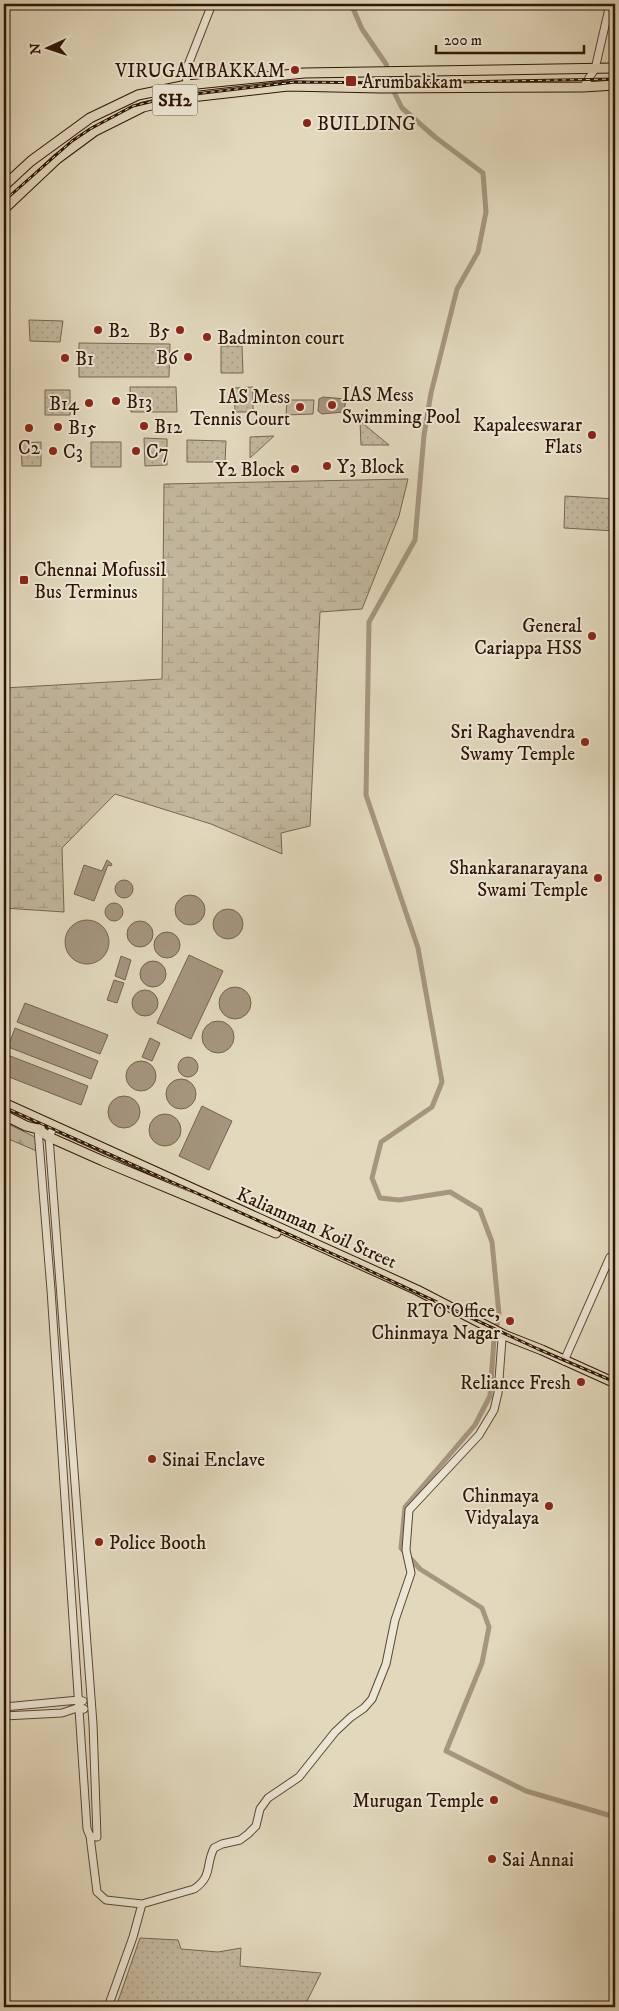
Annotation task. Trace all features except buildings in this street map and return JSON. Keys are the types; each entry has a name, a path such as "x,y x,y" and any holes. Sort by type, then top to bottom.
{"main road":[{"name":"SH2","path":"4,186 31,161 90,118 138,94 187,84 288,74 615,68"},
{"path":"367,72 367,88"},
{"name":"SH2","path":"4,208 57,159 95,130 143,107 182,98 288,86 402,88 583,87 615,85"},
{"name":"Kaliamman Koil Street","path":"4,1103 417,1290 500,1336 615,1388"},
{"name":"Kaliamman Koil Street","path":"4,1116 38,1129 49,1137 329,1255 446,1307"},
{"name":"Kaliamman Koil Street","path":"500,1336 542,1350 615,1383"}],"street":[{"path":"187,84 186,70 212,4"},
{"path":"583,87 596,69 610,4"},
{"path":"90,1836 97,1836 91,1708 49,1137 50,1124 38,1129 51,1290 87,1830 90,1836 97,1892 106,1900 142,1904 200,1886 206,1879 214,1848 240,1840 248,1834 256,1826 263,1804 268,1798 299,1777 335,1732 372,1699 386,1664 395,1620 411,1574 406,1550 409,1510 479,1435 494,1410 498,1393 500,1336"},
{"path":"564,1361 612,1258"},
{"path":"4,1716 62,1713 79,1703"},
{"path":"4,1707 79,1703 91,1708"},
{"path":"108,2007 133,1937 142,1904"}],"green space":[{"path":"29,320 63,321 60,342 30,341"},
{"path":"79,343 170,344 169,377 79,377"},
{"path":"221,346 242,346 243,373 221,373"},
{"path":"130,387 176,387 177,412 131,412"},
{"path":"253,387 253,412 235,412 234,388"},
{"path":"45,390 70,390 70,415 45,415"},
{"name":"IAS Mess Tennis Court","path":"287,400 314,400 313,414 286,415"},
{"path":"360,421 389,445 361,445"},
{"path":"274,436 250,458 250,437"},
{"path":"144,438 167,439 167,465 145,466"},
{"path":"187,440 226,441 225,462 187,462"},
{"path":"41,442 41,466 22,466 21,443"},
{"path":"91,442 121,442 121,467 91,467"},
{"path":"408,479 399,516 362,609 320,612 310,826 281,833 282,854 211,824 115,794 62,848 64,912 4,908 4,688 162,679 164,484"},
{"path":"565,496 615,499 615,531 564,528"},
{"path":"4,1122 35,1137 39,1152 4,1137"},
{"path":"140,1938 178,1940 181,1949 218,1952 241,1948 240,1966 321,1973 304,2007 116,2007"}],"shaded area":[{"name":"IAS Mess Swimming Pool","path":"323,397 346,399 344,412 322,414 318,411 319,399"},
{"path":"107,860 112,864 111,866 108,865 94,901 74,894 84,865 102,871"},
{"path":"120,880 128,880 133,885 131,896 120,898 115,893 115,885"},
{"path":"190,895 201,899 205,910 201,921 190,925 179,921 175,910 179,899"},
{"path":"110,903 118,903 123,908 121,919 110,921 105,916 105,908"},
{"path":"228,909 239,913 243,924 239,935 228,939 217,935 213,924 217,913"},
{"path":"87,920 99,924 105,930 109,942 105,954 99,960 87,964 75,960 69,954 65,942 69,930 75,924"},
{"path":"140,921 149,925 153,934 149,943 140,947 131,943 127,934 131,925"},
{"path":"167,932 176,936 180,945 176,954 167,958 158,954 154,945 158,936"},
{"path":"189,955 223,971 191,1039 157,1023"},
{"path":"121,956 131,960 125,980 115,976"},
{"path":"153,961 162,965 166,974 162,983 153,987 144,983 140,974 144,965"},
{"path":"114,980 124,983 117,1003 107,1000"},
{"path":"235,987 246,992 251,1003 246,1014 235,1019 224,1014 219,1003 224,992"},
{"path":"145,990 154,994 158,1003 154,1012 145,1016 136,1012 132,1003 136,994"},
{"path":"25,1003 108,1035 100,1054 17,1022"},
{"path":"218,1021 229,1026 234,1037 229,1048 218,1053 207,1048 202,1037 207,1026"},
{"path":"15,1028 98,1061 91,1079 8,1047"},
{"path":"150,1038 160,1043 152,1061 142,1057"},
{"path":"5,1054 88,1086 81,1105 4,1075"},
{"path":"188,1057 195,1060 198,1067 195,1074 188,1077 181,1074 178,1067 181,1060"},
{"path":"141,1061 147,1062 155,1070 155,1082 147,1090 141,1091 135,1090 127,1082 126,1076 127,1070 135,1062"},
{"path":"181,1079 187,1080 195,1088 195,1100 187,1108 181,1109 175,1108 167,1100 166,1094 167,1088 175,1080"},
{"path":"124,1096 130,1097 135,1101 139,1106 139,1118 135,1123 130,1127 124,1128 118,1127 113,1123 109,1118 108,1112 109,1106 113,1101 118,1097"},
{"path":"202,1106 232,1121 209,1170 179,1156"},
{"path":"165,1114 176,1119 181,1130 176,1141 165,1146 154,1141 149,1130 154,1119"}],"waterway":[{"path":"351,4 362,29 386,64 393,90 402,108 435,137 483,173 486,212 478,252 457,289 431,393 424,435 415,540 369,622 366,795 418,948 442,1082 432,1107 381,1142 372,1178 380,1198 399,1200 450,1192 480,1210 492,1242 499,1314 494,1339 490,1396 475,1425 405,1507 401,1548 420,1569 482,1608 489,1627 482,1663 446,1751 526,1791 615,1817"}],"railway":[{"path":"4,201 72,141 90,129 133,106 170,97 295,82 398,83 615,79"},
{"path":"4,1107 353,1263 538,1349 615,1382"}],"place":[{"name":"VIRUGAMBAKKAM","path":"295,70"},
{"name":"Arumbakkam","path":"351,81"},
{"name":"BUILDING","path":"307,123"},
{"name":"B2","path":"98,330"},
{"name":"B5","path":"180,330"},
{"name":"Badminton court","path":"207,337"},
{"name":"B6","path":"188,357"},
{"name":"B1","path":"65,358"},
{"name":"B13","path":"116,401"},
{"name":"B14","path":"89,403"},
{"name":"IAS Mess Swimming Pool","path":"332,405"},
{"name":"IAS Mess Tennis Court","path":"300,407"},
{"name":"B12","path":"144,426"},
{"name":"B15","path":"58,427"},
{"name":"C2","path":"29,428"},
{"name":"Kapaleeswarar Flats","path":"592,435"},
{"name":"C3","path":"53,451"},
{"name":"C7","path":"136,451"},
{"name":"Y3 Block","path":"327,466"},
{"name":"Y2 Block","path":"295,469"},
{"name":"Chennai Mofussil Bus Terminus","path":"24,580"},
{"name":"General Cariappa HSS","path":"592,636"},
{"name":"Sri Raghavendra Swamy Temple","path":"585,742"},
{"name":"Shankaranarayana Swami Temple","path":"598,878"},
{"name":"RTO Office, Chinmaya Nagar","path":"510,1321"},
{"name":"Reliance Fresh","path":"581,1382"},
{"name":"Sinai Enclave","path":"152,1459"},
{"name":"Chinmaya Vidyalaya","path":"549,1506"},
{"name":"Police Booth","path":"99,1542"},
{"name":"Murugan Temple","path":"494,1800"},
{"name":"Sai Annai","path":"492,1859"}]}
